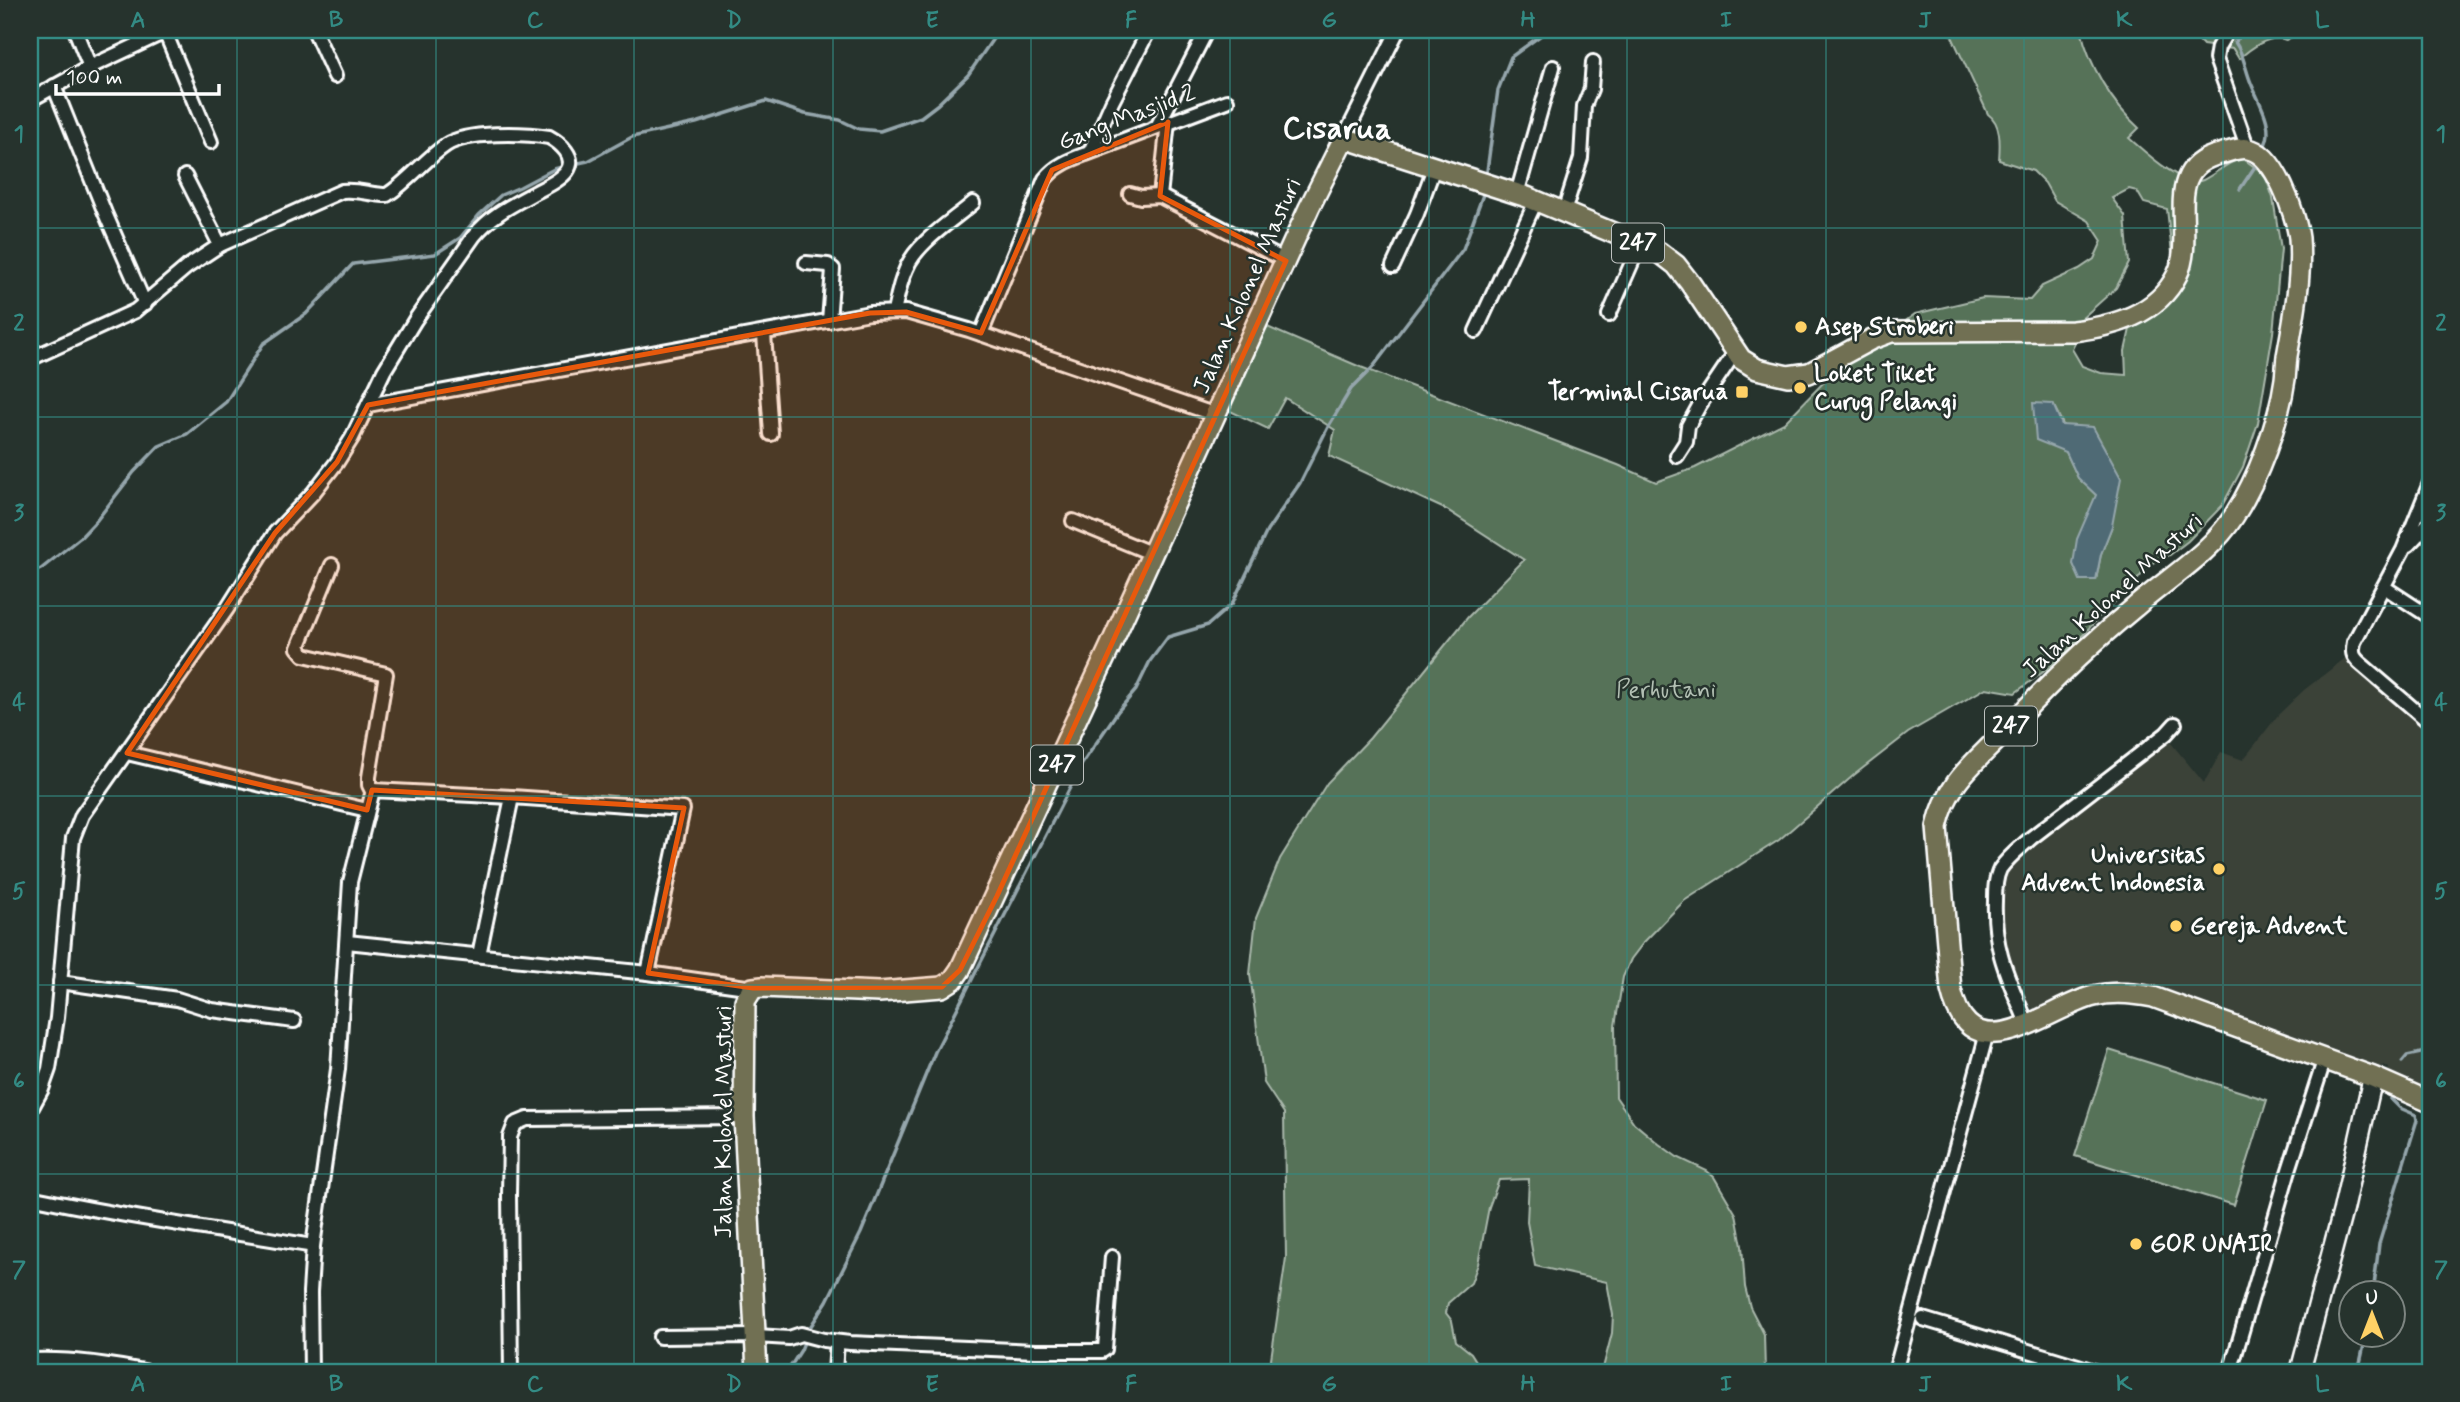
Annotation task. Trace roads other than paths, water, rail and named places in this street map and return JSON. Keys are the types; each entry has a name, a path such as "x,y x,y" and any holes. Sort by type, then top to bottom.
{"main road":[{"name":"247","path":"1344,138 1536,201 1659,252 1676,265 1741,359 1757,369 1788,376 1809,373 1872,339 1891,332 2063,331 2117,323 2146,310 2159,301 2178,273 2185,238 2182,198 2187,179 2195,165 2216,155 2248,149"},
{"name":"Jalan Kolonel Masturi","path":"757,1372 744,1117 745,1001 753,989 775,987 879,992 942,987 953,980 960,970 997,896 1309,208 1344,138"},
{"name":"Jalan Kolonel Masturi","path":"1987,1032 1977,1031 1967,1024 1959,1014 1951,990 1937,827 1942,805 1971,764 2005,732 2052,680 2140,602 2211,545 2235,515 2250,488 2269,442 2278,411 2295,323 2300,259 2297,224 2276,173 2265,158 2248,149"},
{"path":"1987,1032 2028,1026 2091,997 2119,992 2133,993 2153,997 2373,1077 2430,1102"},
{"path":"2300,1372 2343,1210 2373,1077"}],"street":[{"path":"75,30 90,67"},
{"path":"314,30 335,76"},
{"path":"1090,152 1149,30"},
{"path":"1160,196 1163,124 1208,30"},
{"path":"1344,138 1398,30"},
{"path":"2228,30 2218,47 2216,59 2248,149"},
{"path":"30,100 90,67 167,31 211,142"},
{"path":"1564,212 1581,158 1584,106 1591,89 1593,62"},
{"path":"1508,191 1553,67"},
{"path":"54,86 145,304"},
{"name":"Gang Masjid 2","path":"981,334 1045,179 1052,170 1090,152 1227,102"},
{"path":"30,359 145,304 187,267 220,245 342,191 387,195 412,177 444,146 457,139 478,135 539,135 549,137 563,148 570,159 566,173 502,211 485,223 474,236 415,320 384,371 352,438 337,462 313,493 275,533 228,609 76,828 49,1069 30,1111"},
{"path":"1393,266 1434,168"},
{"path":"185,176 220,245"},
{"path":"1130,194 1141,197 1160,196 1286,261"},
{"path":"1476,331 1536,201"},
{"path":"894,312 906,268 915,253 973,203"},
{"path":"1609,315 1640,244"},
{"path":"806,262 828,265 833,269 828,321"},
{"path":"368,405 828,321 906,312 981,334 1216,415"},
{"path":"764,334 771,435"},
{"path":"1677,456 1688,438 1688,426 1735,351"},
{"path":"2430,483 2403,550 2354,642 2353,657 2430,723"},
{"path":"1073,521 1153,554"},
{"path":"2403,550 2430,522"},
{"path":"311,1372 310,1292 313,1246 338,1069 351,881 372,791 369,777 386,674 304,655 298,648 332,565"},
{"path":"2384,587 2430,617"},
{"path":"2028,1026 2000,958 1994,911 1999,871 2031,838 2166,734 2175,724"},
{"path":"127,754 367,810"},
{"path":"372,791 683,809 648,973"},
{"path":"479,955 512,797"},
{"path":"347,942 648,973 753,989"},
{"path":"60,982 177,999 212,1010 294,1021"},
{"path":"1895,1372 1987,1032"},
{"path":"2230,1372 2324,1061"},
{"path":"511,1372 509,1195 510,1137 515,1124 527,1119 744,1117"},
{"path":"30,1198 313,1246"},
{"path":"660,1337 756,1336 789,1339 806,1336 837,1342 1035,1351 1104,1350 1112,1257"},
{"path":"1923,1319 2098,1372"},
{"path":"835,1372 837,1342"},
{"path":"30,1360 47,1359 118,1366 149,1372"}],"water":[{"path":"2033,403 2053,404 2062,425 2093,427 2121,478 2112,526 2101,554 2096,580 2080,580 2073,564 2077,539 2096,495 2078,478 2066,452 2036,440"}],"waterway":[{"path":"574,164 588,161 632,137 696,123 766,101 805,114 840,120 859,129 880,131 921,117 938,104 968,75 999,30"},
{"path":"1486,178 1498,90 1511,57 1548,30"},
{"path":"2243,30 2235,42 2267,122 2268,138 2265,145"},
{"path":"30,574 41,569 81,537 159,446 187,434 226,402 263,344 306,314 353,264 435,254 460,238 479,215 501,195 554,169 566,166"},
{"path":"2240,189 2254,168"},
{"path":"787,1372 861,1233 935,1052 1082,764 1118,711 1136,690 1150,661 1168,637 1208,625 1232,604 1267,531 1300,483 1351,389 1373,367 1463,249 1485,189"},
{"path":"2402,1062 2407,1056 2430,1051"},
{"path":"2375,1280 2379,1244 2417,1120 2416,1115 2400,1108 2391,1099"},
{"path":"2358,1372 2363,1350"}],"place":[{"name":"Asep Stroberi","path":"1801,327"},
{"name":"Loket Tiket Curug Pelangi","path":"1800,388"},
{"name":"Terminal Cisarua","path":"1742,392"},
{"name":"Universitas Advent Indonesia","path":"2219,869"},
{"name":"Gereja Advent","path":"2176,926"},
{"name":"GOR UNAIR","path":"2136,1244"}],"district":[{"name":"Cisarua","path":"1337,129"}],"park label":[{"name":"Perhutani","path":"1666,690"}]}
